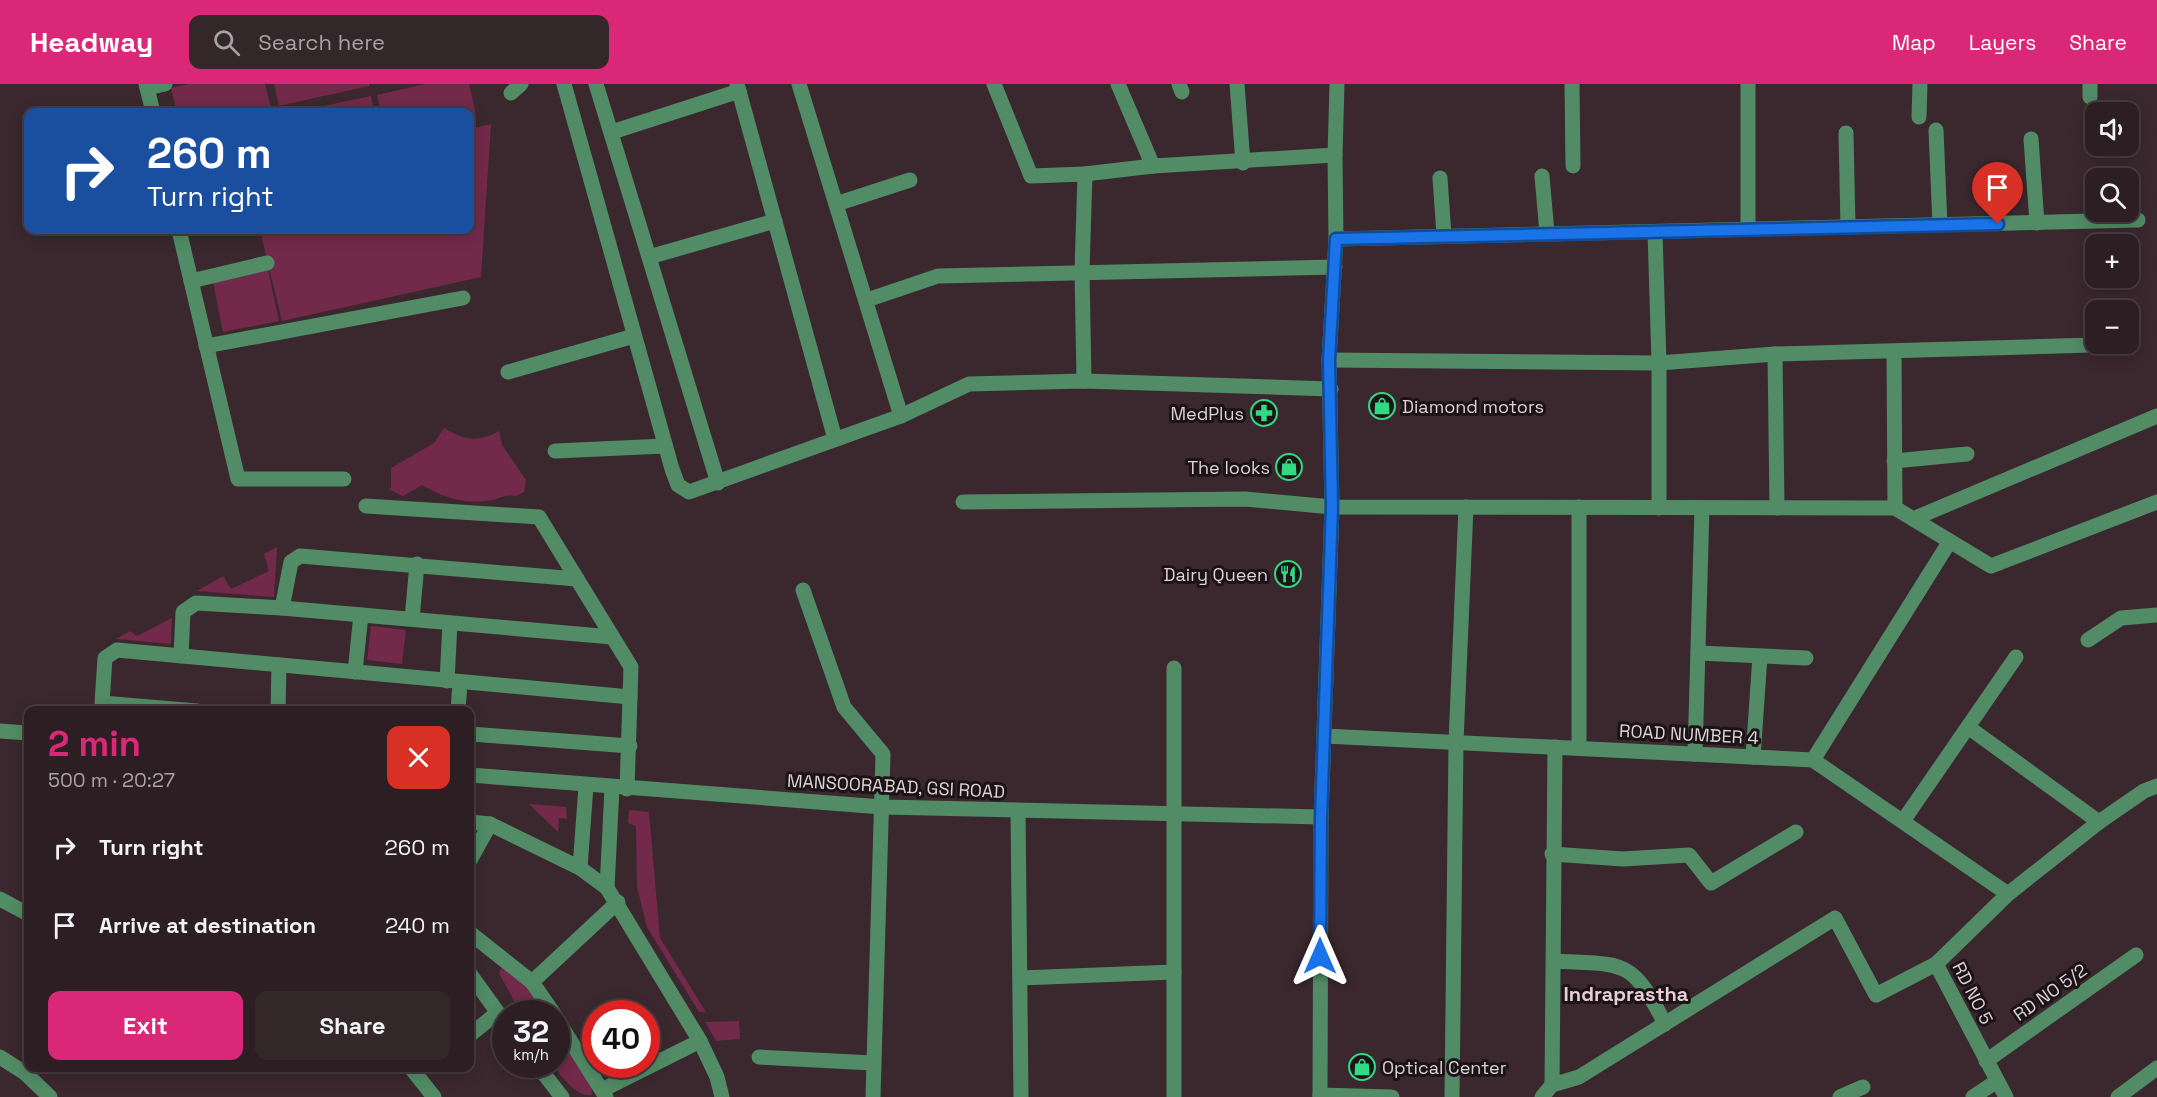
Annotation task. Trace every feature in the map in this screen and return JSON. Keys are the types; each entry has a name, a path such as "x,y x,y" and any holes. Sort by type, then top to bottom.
{"street":[{"path":"152,108 147,86 165,84"},
{"path":"564,84 665,446 678,485 689,492 901,416 969,384 1084,381 1330,389"},
{"path":"596,84 718,483"},
{"path":"799,84 901,416"},
{"path":"994,84 1031,176 1335,155"},
{"path":"1118,84 1153,166"},
{"path":"1237,84 1243,163"},
{"path":"1337,84 1336,239 1329,360 1332,507 1321,817 1320,1096 1392,1097"},
{"path":"1572,84 1573,166"},
{"path":"1748,84 1748,229"},
{"path":"1919,117 1920,84"},
{"path":"612,132 738,88 835,439"},
{"path":"1936,130 1940,225"},
{"path":"1846,133 1848,227"},
{"path":"2031,139 2037,223"},
{"path":"1084,381 1082,272 1085,174"},
{"path":"1542,176 1547,233"},
{"path":"1440,178 1444,235"},
{"path":"836,204 910,180"},
{"path":"649,258 775,221"},
{"path":"1336,239 2085,222"},
{"path":"1654,232 1659,363 1659,508"},
{"path":"180,234 238,479 344,478"},
{"path":"191,281 267,263"},
{"path":"867,300 938,276 1335,267"},
{"path":"206,346 463,298"},
{"path":"508,372 634,336"},
{"path":"1329,360 1659,363 1775,354 2085,345"},
{"path":"1894,352 1895,508"},
{"path":"1775,354 1777,508"},
{"path":"1913,519 2157,416"},
{"path":"555,451 665,446"},
{"path":"1894,461 1967,454"},
{"path":"963,502 1245,499 1332,507 1895,508 1991,566 2157,502"},
{"path":"366,506 539,517 631,667 630,746 620,789 607,888"},
{"path":"1452,1097 1456,742 1466,507"},
{"path":"1579,507 1579,748"},
{"path":"1695,754 1702,508"},
{"path":"1950,541 1812,760 2008,894"},
{"path":"282,608 291,562 300,556 577,579"},
{"path":"412,619 417,564"},
{"path":"803,590 844,707 884,754 872,1063 873,1097"},
{"path":"181,656 183,612 196,603 282,608 612,637"},
{"path":"356,672 361,615"},
{"path":"2088,640 2121,618 2157,615"},
{"path":"450,623 453,681 457,706"},
{"path":"137,706 102,703 105,658 117,650 630,697"},
{"path":"1698,653 1806,658"},
{"path":"1753,757 1760,656"},
{"path":"1903,821 2016,657"},
{"path":"278,706 279,665"},
{"path":"1174,668 1174,1097"},
{"path":"1968,727 2098,822"},
{"path":"0,730 24,733"},
{"path":"474,734 630,746"},
{"name":"ROAD NUMBER 4","path":"1325,736 1812,760"},
{"path":"1555,747 1552,854 1554,961 1547,1091 1579,1077 1835,918 1876,995 1936,964"},
{"name":"MANSOORABAD, GSI ROAD","path":"474,775 620,789 882,807 1175,816 1321,817"},
{"path":"580,868 586,786"},
{"name":"RD NO 5","path":"2006,1097 1936,964 2008,894 2098,822 2144,791 2157,786"},
{"path":"1018,812 1021,1097"},
{"path":"474,822 490,824 580,868 607,888 618,902 700,1041 717,1077 723,1097"},
{"path":"474,853 490,824"},
{"path":"1552,854 1623,859 1689,855 1711,883 1796,832"},
{"path":"0,899 24,912"},
{"path":"532,982 618,902"},
{"path":"474,936 532,982 544,1000"},
{"name":"RD NO 5/2","path":"1986,1061 2136,956"},
{"path":"1554,961 1618,964 1641,981 1665,1024"},
{"path":"1020,978 1174,972"},
{"path":"474,980 492,1005"},
{"path":"474,1033 492,1023"},
{"path":"570,1039 605,1093 700,1041"},
{"path":"0,1057 24,1073 50,1097"},
{"path":"759,1057 872,1063"},
{"path":"2118,1097 2157,1068"},
{"path":"420,1072 434,1097"},
{"path":"547,1078 562,1097"},
{"path":"1973,1097 1997,1081"},
{"path":"1840,1097 1863,1088"}],"shaded area":[{"path":"189,84 265,84 271,108 176,108 171,88"},
{"path":"274,84 369,84 369,86 279,106"},
{"path":"425,84 469,84 476,115 474,116 474,108 380,108 377,95"},
{"path":"371,96 373,108 315,108"},
{"path":"491,124 481,277 282,321 261,234 474,234 474,128"},
{"path":"268,270 279,321 223,332 213,282"},
{"path":"444,428 471,438 484,437 499,431 502,445 526,480 524,492 516,496 473,502 447,497 422,485 403,496 388,489 391,488 391,468 434,443"},
{"path":"277,547 274,597 197,591 223,576 231,589 269,571 264,554"},
{"path":"172,618 171,644 116,639 130,631 137,636"},
{"path":"371,626 406,630 402,664 367,660"},
{"path":"529,804 566,807 567,819 559,818 558,832"},
{"path":"629,810 649,812 660,938 706,1012 699,1012 647,927 637,887 636,826 628,823"},
{"path":"503,964 513,967 540,1000 513,1000 499,973"},
{"path":"739,1021 740,1039 716,1041 705,1022"},
{"path":"570,1045 582,1065 582,1078 589,1078 591,1081 592,1095 580,1093 563,1078 570,1078"}],"place":[{"name":"Diamond motors","path":"1382,406"},
{"name":"MedPlus","path":"1264,413"},
{"name":"The looks","path":"1289,467"},
{"name":"Dairy Queen","path":"1288,574"},
{"name":"Optical Center","path":"1362,1067"}],"district":[{"name":"Indraprastha","path":"1626,994"}],"route":[{"path":"1320,956 1321,817 1332,507 1329,360 1336,239 1998,224"}]}
